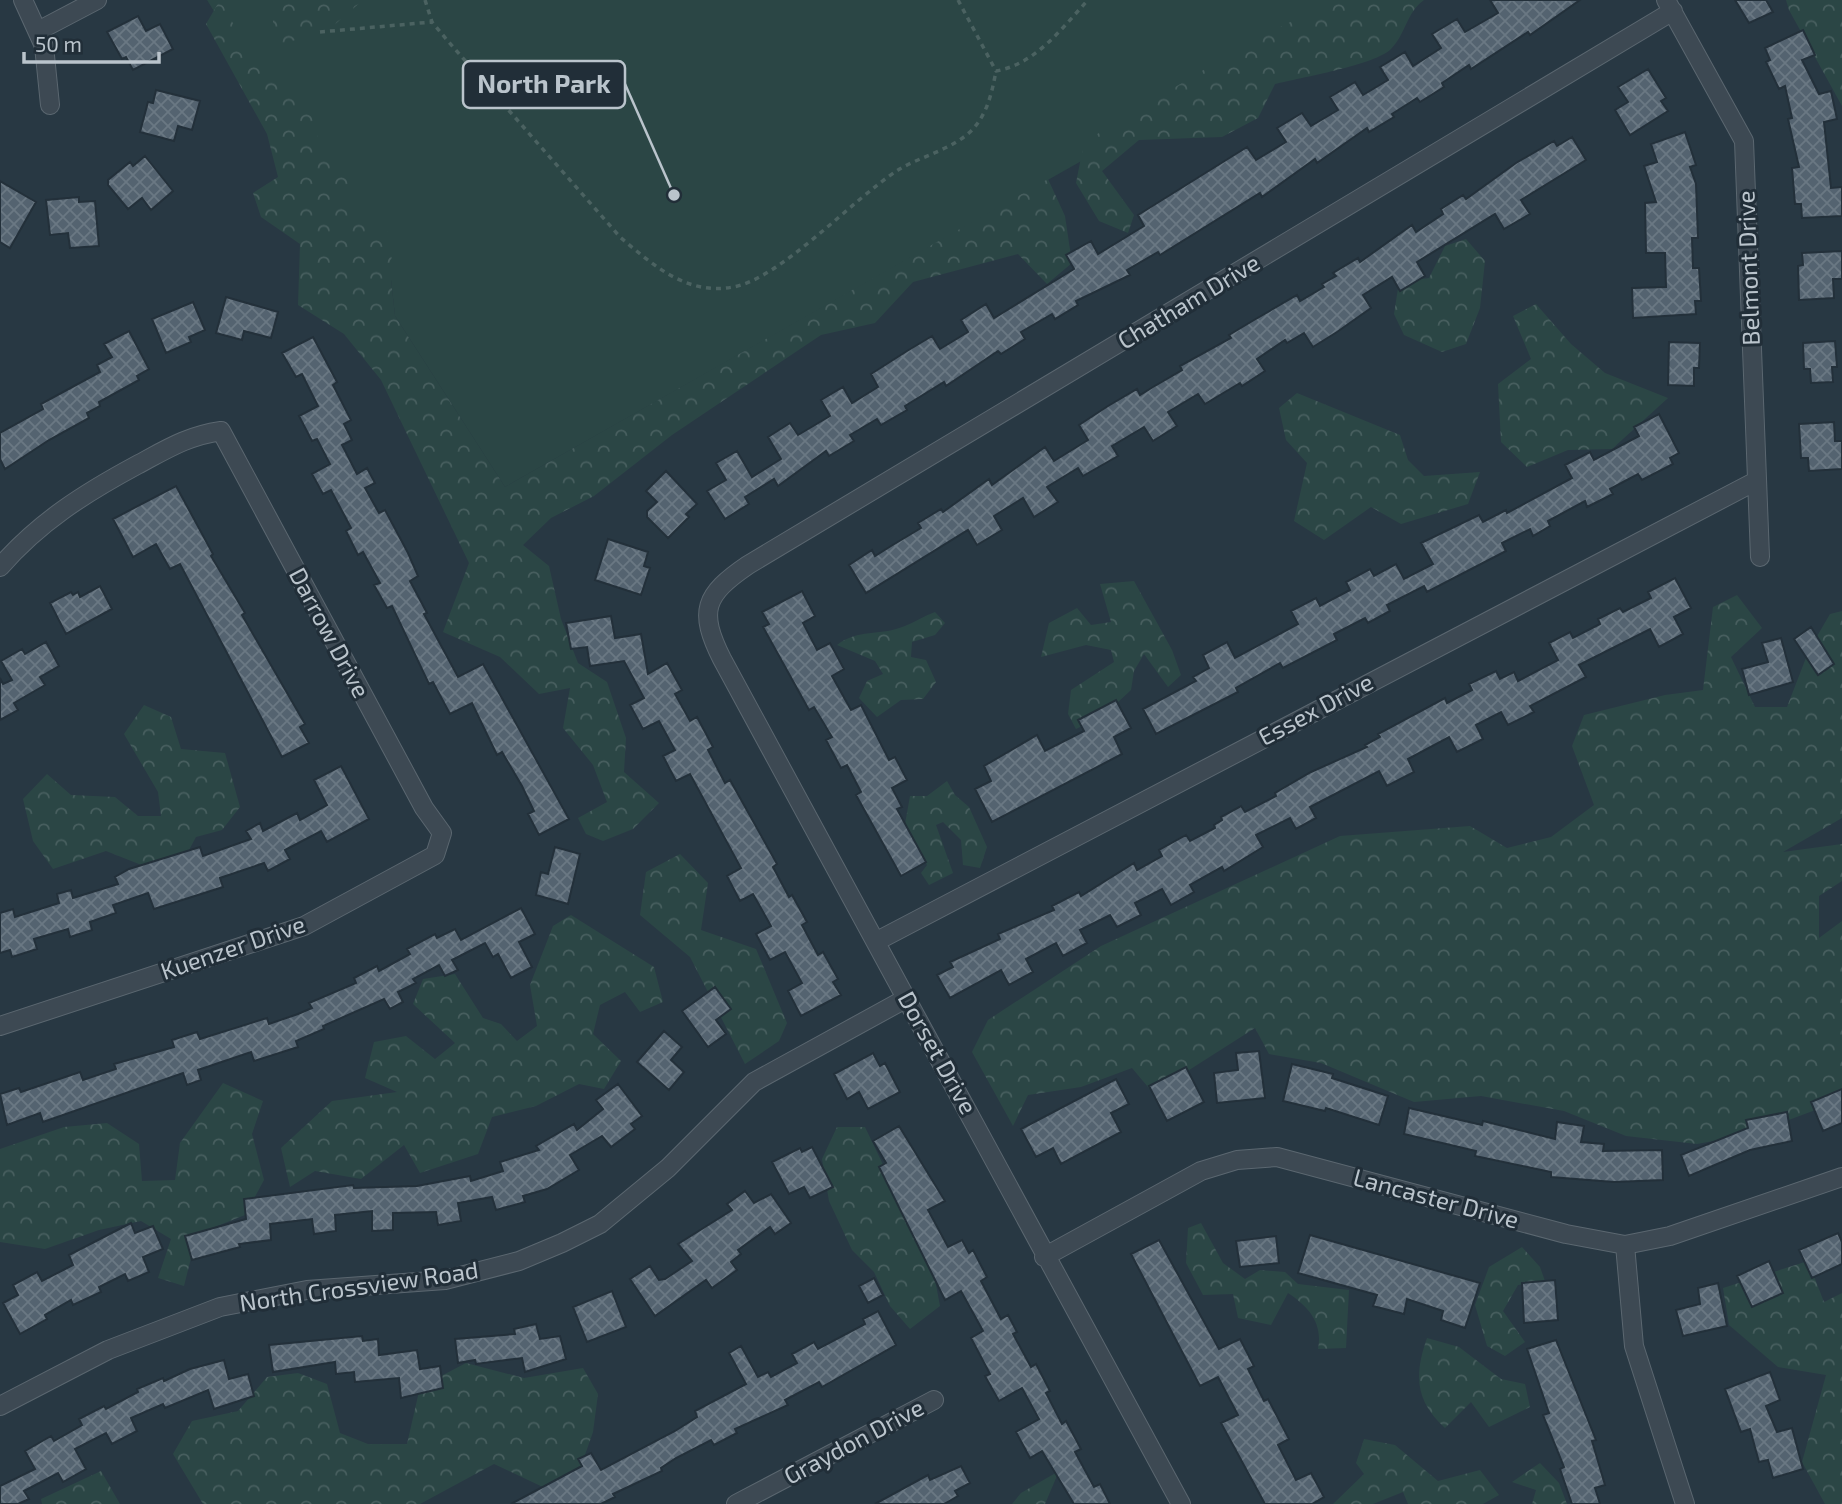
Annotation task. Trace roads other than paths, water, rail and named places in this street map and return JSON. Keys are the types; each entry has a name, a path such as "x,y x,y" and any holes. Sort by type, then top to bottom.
{"street":[{"path":"23,0 44,46 50,105"},
{"path":"38,31 97,0"},
{"name":"Belmont Drive","path":"1670,6 1744,141 1760,557"},
{"name":"Chatham Drive","path":"710,599 725,580 748,565 1670,6"},
{"name":"Darrow Drive","path":"0,567 35,530 80,496 194,435 221,431 424,808 442,833"},
{"name":"Essex Drive","path":"877,941 1756,481"},
{"name":"Dorset Drive","path":"710,599 707,614 709,631 1044,1257 1181,1504"},
{"name":"Kuenzer Drive","path":"0,1026 304,926 435,855 442,833"},
{"name":"North Crossview Road","path":"0,1406 108,1350 220,1307 307,1290 445,1280 519,1261 562,1243 600,1224 668,1168 754,1082 907,998"},
{"name":"Lancaster Drive","path":"1044,1257 1201,1171 1237,1160 1277,1157 1566,1234 1625,1245 1670,1236 1842,1177"},
{"path":"1625,1245 1634,1346 1685,1504"},
{"name":"Graydon Drive","path":"736,1504 934,1400"}],"place":[{"name":"North Park","path":"674,195"}]}
